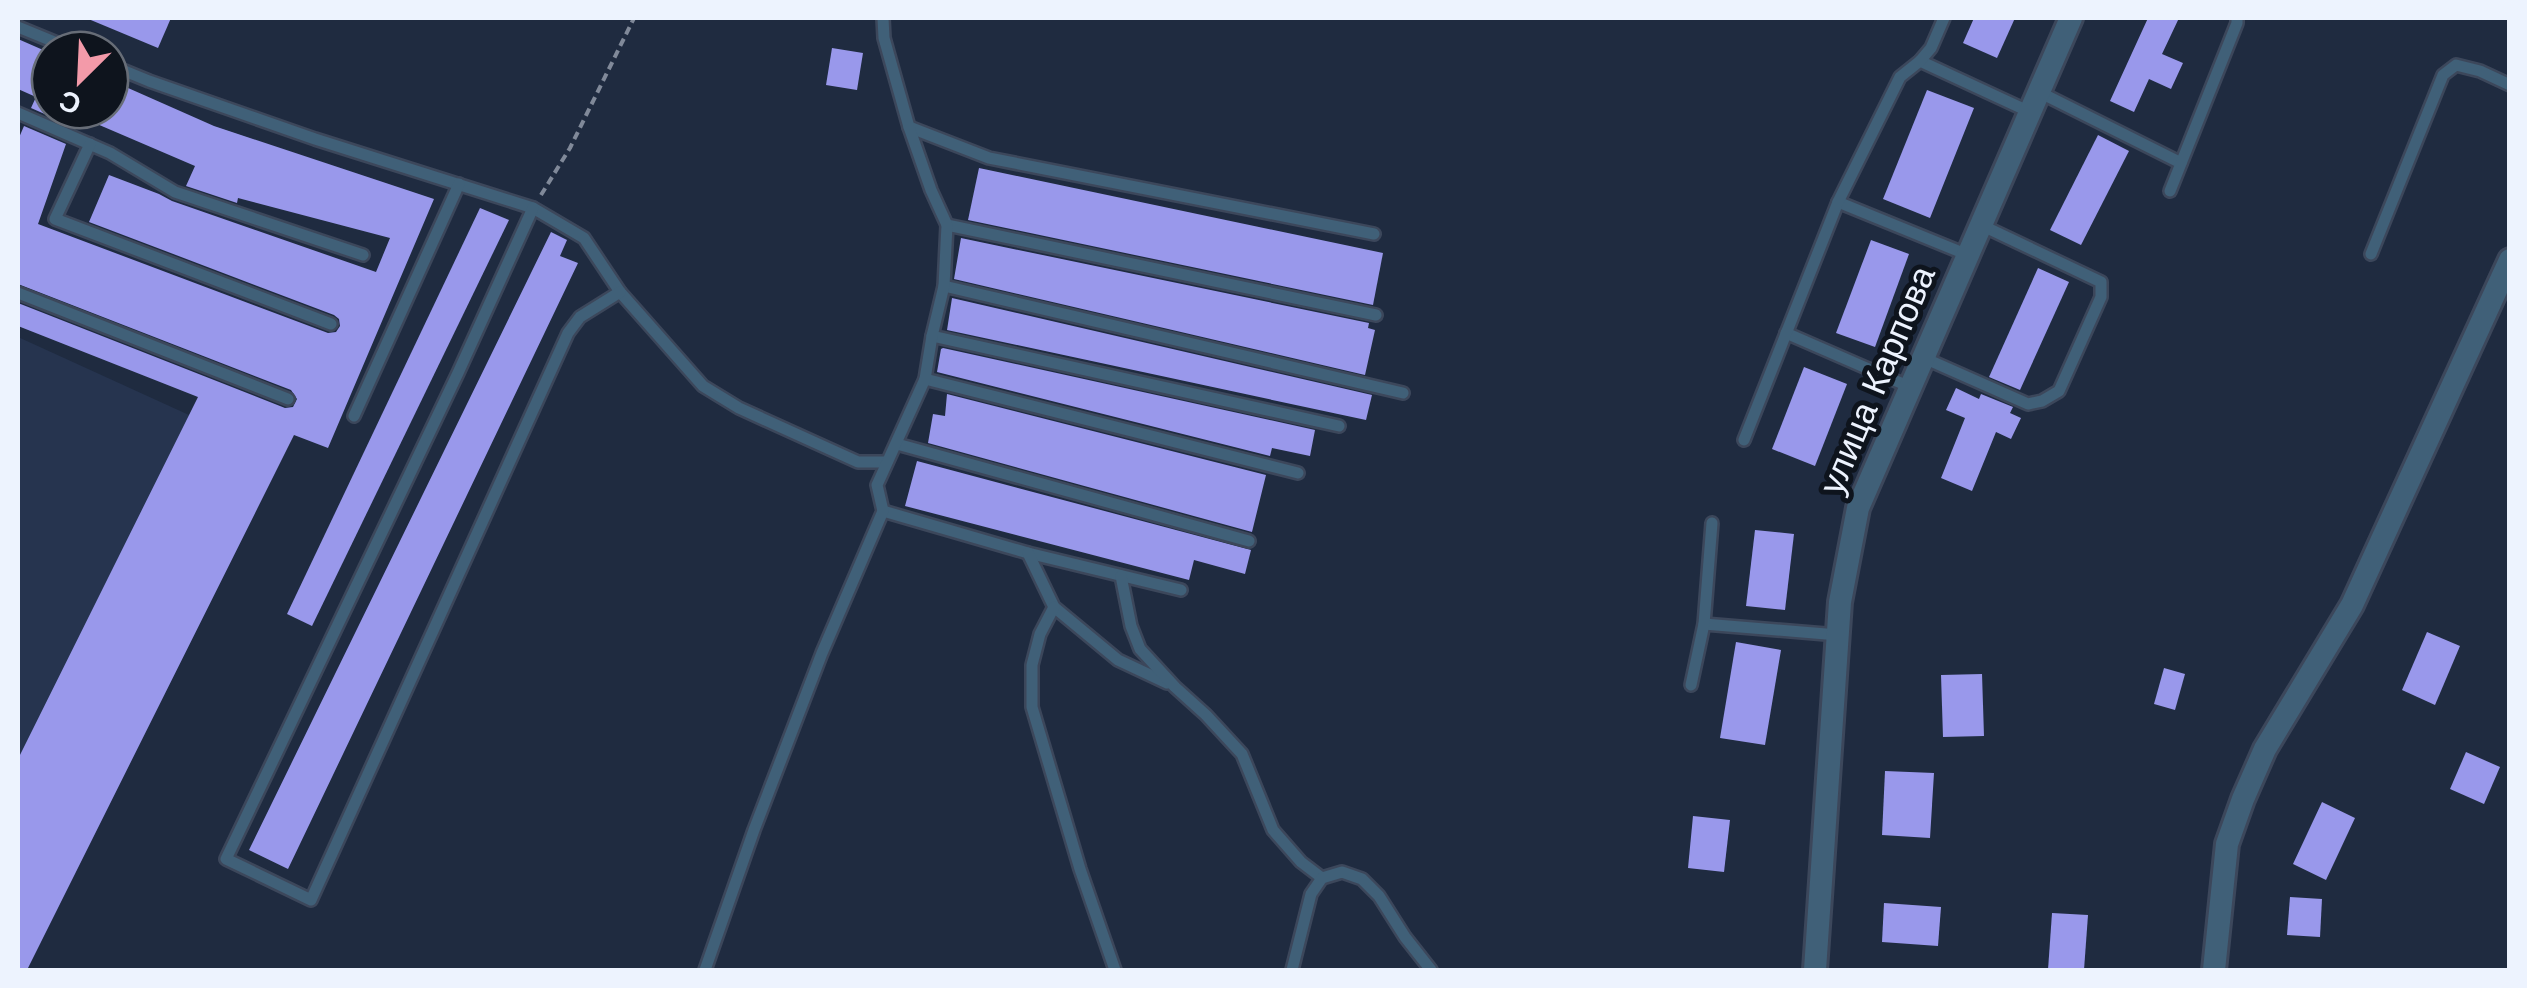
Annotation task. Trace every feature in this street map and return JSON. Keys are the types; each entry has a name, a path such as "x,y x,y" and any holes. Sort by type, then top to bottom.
{"street":[{"name":"улица Карпова","path":"1815,970 1840,602 1858,508 2072,18"},
{"path":"2214,970 2227,844 2243,799 2265,750 2352,605 2510,260"}],"lane":[{"path":"704,970 822,653 883,511 878,486 925,379 944,286 946,225 909,127 884,38 883,18"},
{"path":"1744,440 1838,202 1900,76 1920,62 1931,48 1944,18"},
{"path":"2170,192 2236,18"},
{"path":"1920,62 2035,102 2181,163"},
{"path":"2371,254 2443,75 2456,65 2510,85"},
{"path":"130,73 316,139 533,208 584,238 620,292 704,386 739,408 858,462 887,462"},
{"path":"18,113 110,153 175,192 364,255"},
{"path":"909,127 989,158 1374,234"},
{"path":"90,144 56,219 331,324"},
{"path":"354,416 460,184"},
{"path":"1838,202 1968,255"},
{"path":"533,208 226,859 311,900 568,332 580,317 620,292"},
{"path":"946,225 1376,315"},
{"path":"1924,358 2028,404 2042,401 2059,391 2101,297 2101,282 1981,225"},
{"path":"944,286 1403,393"},
{"path":"18,293 288,398"},
{"path":"1786,333 1911,387"},
{"path":"932,336 1339,426"},
{"path":"925,379 1298,473"},
{"path":"897,444 1249,541"},
{"path":"883,511 1028,553 1180,590"},
{"path":"1691,685 1704,624 1712,524"},
{"path":"1028,553 1054,607 1118,660 1176,688"},
{"path":"1121,576 1130,626 1140,649 1242,754 1272,830 1301,862 1322,878"},
{"path":"1054,607 1040,634 1032,665 1032,707 1049,771 1115,970"},
{"path":"1704,624 1838,635"},
{"path":"1292,970 1311,894 1322,878 1342,872 1362,879 1379,896 1431,970"}],"path":[{"path":"533,208 570,148 634,18"}],"shaded area":[{"path":"18,337 281,461 27,970 18,970"}],"building":[{"path":"86,18 171,18 158,48 130,36 130,30 115,30"},
{"path":"1974,18 2015,18 1997,58 1963,43"},
{"path":"2148,18 2179,18 2162,54 2183,63 2171,89 2149,79 2134,112 2110,101"},
{"path":"18,39 30,44 30,94 18,89"},
{"path":"832,48 863,53 857,90 826,85"},
{"path":"130,89 214,126 434,199 328,448 294,435 27,970 18,970 18,759 198,397 18,326 18,303 285,408 293,407 297,399 291,390 18,284 18,140 24,126 66,144 38,224 328,333 336,332 340,326 334,315 89,222 109,175 376,272 390,238 238,198 237,203 186,186 195,166 111,130 130,130"},
{"path":"1927,90 1974,108 1930,218 1883,199"},
{"path":"2098,135 2129,151 2081,245 2050,230"},
{"path":"979,168 1383,253 1373,305 968,220"},
{"path":"480,208 509,220 312,626 287,614"},
{"path":"551,232 567,240 560,256 578,263 288,869 249,850"},
{"path":"961,238 1369,323 1368,328 1375,330 1365,375 954,279"},
{"path":"1871,240 1909,254 1875,347 1836,333"},
{"path":"2038,268 2069,282 2020,390 1989,377"},
{"path":"952,298 1372,395 1366,420 947,330"},
{"path":"943,348 1315,430 1310,456 1272,448 1270,456 937,372"},
{"path":"1804,367 1847,384 1815,466 1772,449"},
{"path":"1956,388 1979,399 1981,394 2013,407 2010,413 2021,418 2011,439 1996,432 1972,491 1941,478 1965,418 1946,410"},
{"path":"947,394 1266,475 1252,532 928,443 933,414 945,416"},
{"path":"917,461 1251,550 1245,574 1194,560 1189,580 905,506"},
{"path":"1755,530 1794,534 1785,610 1746,606"},
{"path":"2427,632 2460,646 2435,705 2402,690"},
{"path":"1736,642 1781,650 1765,745 1720,738"},
{"path":"2164,668 2185,674 2175,710 2154,704"},
{"path":"1982,674 1984,736 1943,737 1941,675"},
{"path":"2466,752 2500,767 2484,804 2450,789"},
{"path":"1885,771 1934,773 1930,838 1882,835"},
{"path":"2322,802 2355,818 2326,880 2293,864"},
{"path":"1693,816 1730,820 1724,872 1688,868"},
{"path":"2290,897 2322,899 2320,937 2287,935"},
{"path":"1884,903 1941,907 1938,946 1882,942"},
{"path":"2052,913 2088,915 2084,970 2048,970"}]}
